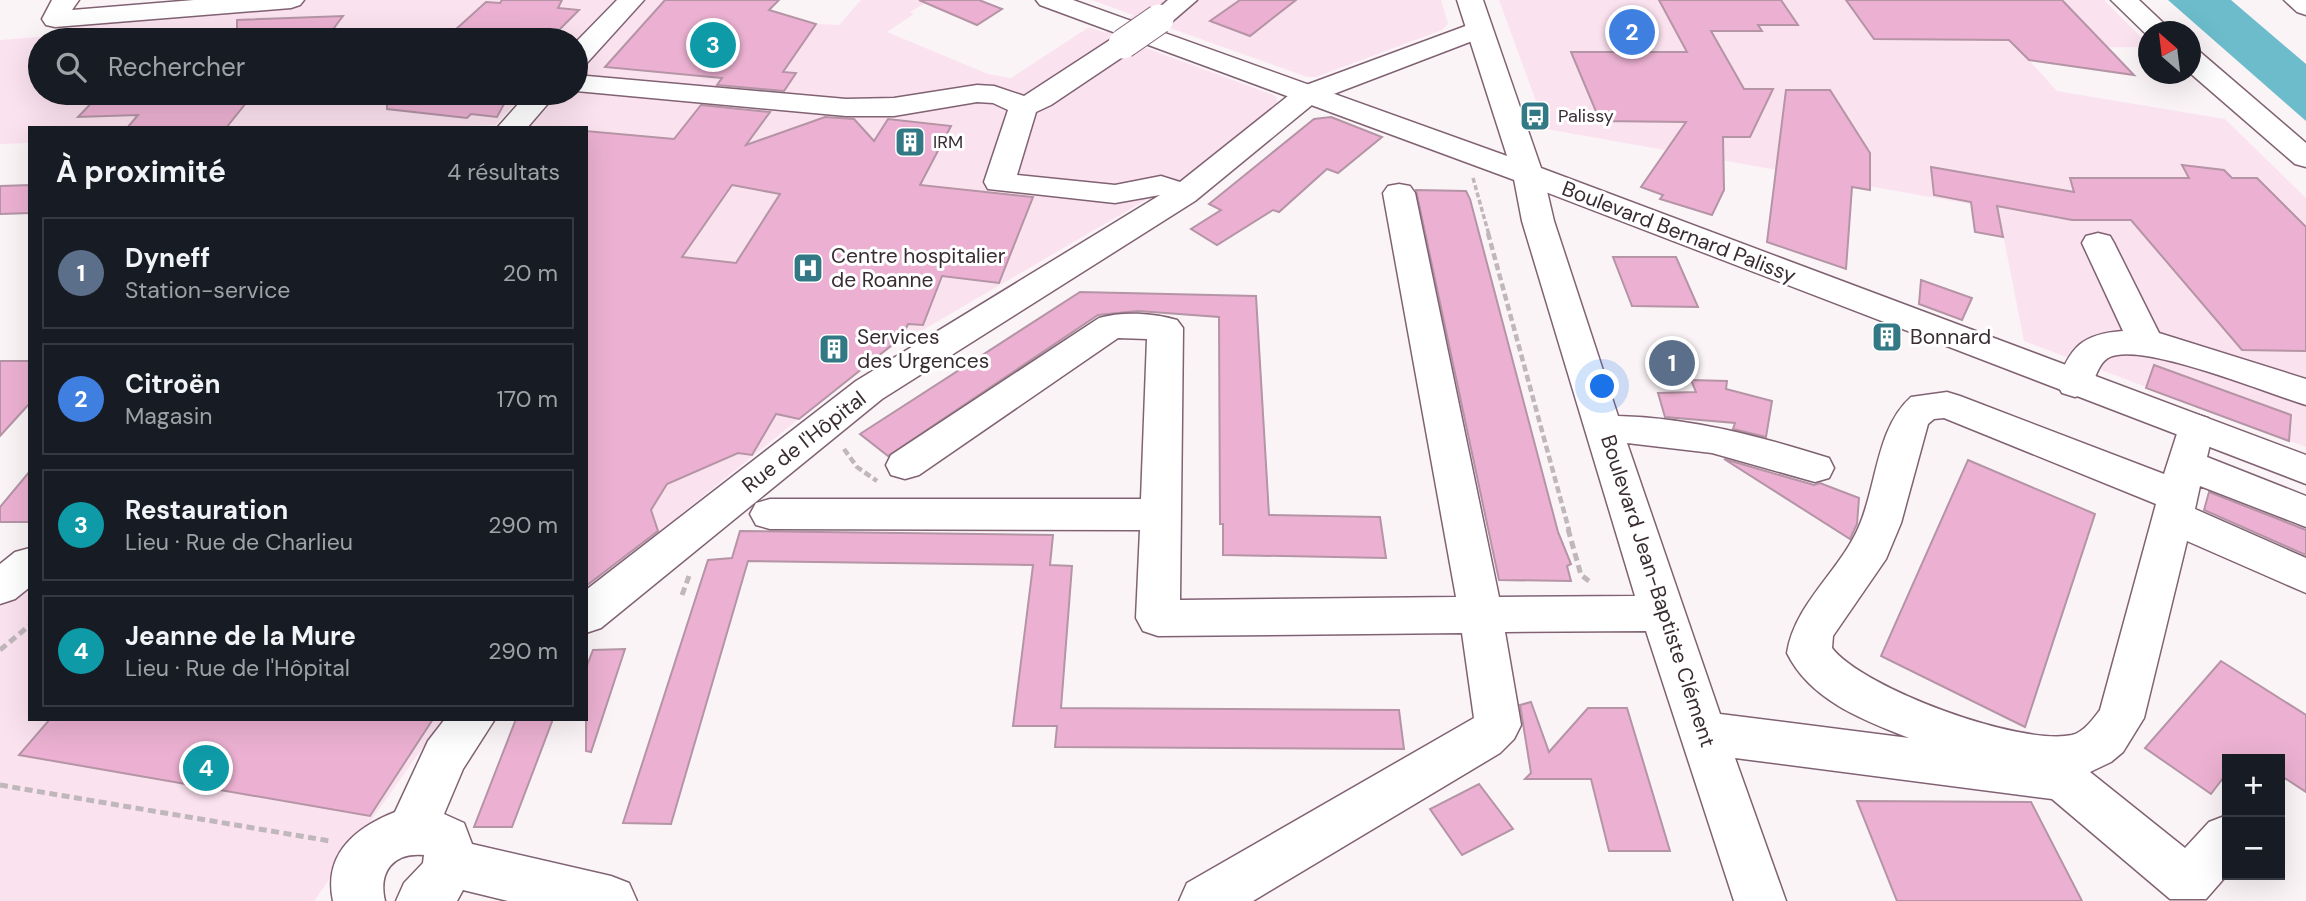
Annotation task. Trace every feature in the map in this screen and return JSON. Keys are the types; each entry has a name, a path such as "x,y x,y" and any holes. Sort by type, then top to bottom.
{"street":[{"path":"65,10 291,0"},
{"path":"588,45 631,0"},
{"name":"Boulevard Bernard Palissy","path":"1049,0 1472,153 2075,384 2183,476 2306,470"},
{"path":"1184,0 1124,44 1041,99 1023,107 999,182 1115,194 1161,185 1184,194"},
{"name":"Boulevard Jean-Baptiste Clément","path":"1470,0 1528,174 1538,221 1606,429 1662,613 1760,901"},
{"path":"2124,0 2148,21"},
{"path":"2297,0 2306,7"},
{"name":"Rue de l'Hôpital","path":"588,613 869,390 1184,194 1308,94 1479,29"},
{"path":"2201,67 2306,158"},
{"path":"588,84 840,107 896,107 937,97 977,95 1014,99 1023,107"},
{"path":"513,126 532,105"},
{"path":"1205,901 1484,738 1498,725 1481,615 1399,193"},
{"path":"2098,243 2145,341"},
{"path":"891,473 1111,326 1165,328 1158,618 1662,613"},
{"path":"2075,384 2081,362 2091,350 2104,345 2145,341 2306,392"},
{"path":"2183,476 2121,718 2108,739 2095,748 2071,757 2043,757 1959,738 1854,691 1826,673 1809,653 1812,631 1865,559 1881,523 1911,418 1924,407 1947,405 2306,512"},
{"path":"1606,429 1659,429 1723,439 1815,468"},
{"path":"2183,476 2306,576"},
{"path":"770,514 1162,515"},
{"path":"0,587 28,566"},
{"path":"412,830 445,756 471,721"},
{"path":"1703,733 2063,779 2188,882 2222,844"},
{"path":"359,901 355,887 365,858 388,838 412,830 426,829 446,840 450,850 436,882 611,901"}],"path":[{"path":"1472,153 1473,187 1581,575 1595,585 1606,585 1615,614"},
{"path":"845,438 844,451 849,459 891,473"},
{"path":"0,650 28,627"},
{"path":"0,785 336,842"}],"shaded area":[{"path":"230,0 614,0 587,28 57,28 69,13"},
{"name":"Centre hospitalier de Roanne","path":"646,0 779,0 770,10 816,24 839,25 861,0 931,0 910,12 914,14 887,32 988,74 1011,78 1089,27 1105,33 1133,15 1092,0 1441,0 1448,24 1442,30 1316,77 1307,77 1164,26 1138,45 1276,96 1279,106 1187,176 873,359 588,589 588,126 531,126 550,105 588,105 588,64"},
{"path":"1499,0 2104,0 2138,34 2138,47 2018,48 2057,91 2225,119 2306,198 2306,447 2024,341 1998,209 1546,129"},
{"path":"28,38 28,105 514,105 495,125 28,126 28,143 0,144 0,40"},
{"path":"28,585 28,721 442,721 314,901 0,901 0,607"}],"water":[{"path":"2168,0 2231,0 2306,64 2306,121 2201,29 2201,21 2192,21"}],"building":[{"path":"502,0 562,0 558,8 579,10 561,28 457,28 486,2 500,3"},
{"path":"665,0 779,0 769,10 816,24 783,72 796,73 784,91 717,85 722,78 605,67"},
{"path":"919,0 979,0 1002,9 977,25"},
{"path":"1240,0 1296,0 1250,36 1210,21"},
{"path":"1659,0 1781,0 1798,25 1758,25 1762,31 1711,31 1744,89 1773,89 1750,137 1723,137 1724,190 1712,215 1660,199 1663,195 1641,187 1686,122 1600,121 1571,52 1687,52"},
{"path":"1846,0 2062,0 2134,75 2029,60 2009,40 1874,39"},
{"path":"343,16 334,28 237,28 237,20"},
{"path":"1786,90 1830,90 1870,153 1870,190 1852,187 1846,269 1767,242"},
{"path":"90,105 244,105 228,126 129,126 138,115 78,117"},
{"path":"387,105 504,105 497,117 471,114 467,118 387,109"},
{"path":"701,105 770,112 746,145 825,117 854,119 874,141 888,119 951,126 920,185 1033,197 999,283 942,276 923,325 908,324 902,337 799,419 776,414 752,455 738,453 667,484 651,510 658,531 588,584 588,131 674,139","holes":["732,185 780,194 736,263 682,257"]},
{"path":"1331,117 1382,137 1338,173 1327,169 1279,212 1273,210 1217,245 1191,229 1221,210 1209,204 1314,119"},
{"path":"2182,165 2224,170 2232,178 2257,178 2306,227 2306,351 2242,350 2131,220 2072,220 1997,206 2003,237 1975,232 1971,202 1934,195 1931,167 2074,192 2070,178 2189,178"},
{"path":"28,185 28,213 0,214 0,186"},
{"path":"1416,190 1466,191 1470,199 1558,532 1571,564 1567,566 1571,581 1499,580"},
{"path":"1613,257 1676,257 1698,307 1632,306"},
{"path":"1921,280 1972,298 1962,320 1919,304"},
{"path":"1080,292 1256,296 1269,515 1380,517 1386,558 1223,555 1223,524 1220,524 1219,317 1138,311 1098,315 888,456 860,434"},
{"path":"0,361 28,361 28,405 0,436"},
{"path":"2154,365 2291,415 2289,441 2146,388"},
{"path":"1691,380 1727,381 1726,389 1772,401 1766,437 1733,429 1735,423 1665,417 1658,393 1696,392"},
{"path":"1724,459 1814,485 1820,483 1859,498 1857,524 1850,539"},
{"path":"1968,460 2095,514 2025,727 1881,656"},
{"path":"28,473 28,522 0,522 0,507"},
{"path":"2209,492 2306,530 2306,555 2204,510"},
{"path":"740,531 1053,535 1050,565 1072,566 1061,708 1399,710 1404,749 1055,747 1057,726 1013,726 1033,565 748,561 671,824 623,823 708,560 732,558"},
{"path":"625,649 591,752 586,751 586,721 588,663 593,650"},
{"path":"2221,661 2306,715 2306,792 2285,778 2285,754 2222,754 2222,780 2211,794 2145,748"},
{"path":"1531,702 1549,752 1588,708 1627,708 1670,851 1609,851 1591,779 1525,779 1531,773 1520,705"},
{"path":"48,721 432,721 370,816 19,755"},
{"path":"515,721 552,721 512,827 474,827"},
{"path":"1479,784 1513,829 1462,855 1430,809"},
{"path":"1857,801 2031,802 2082,901 1897,901"}],"place":[{"name":"Citroën","path":"1632,32"},
{"name":"Restauration","path":"713,45"},
{"name":"Palissy","path":"1535,116"},
{"name":"IRM","path":"910,142"},
{"name":"Centre hospitalier de Roanne","path":"808,268"},
{"name":"Bonnard","path":"1887,337"},
{"name":"Services des Urgences","path":"834,349"},
{"name":"Dyneff","path":"1672,363"},
{"name":"Jeanne de la Mure","path":"206,768"}]}
